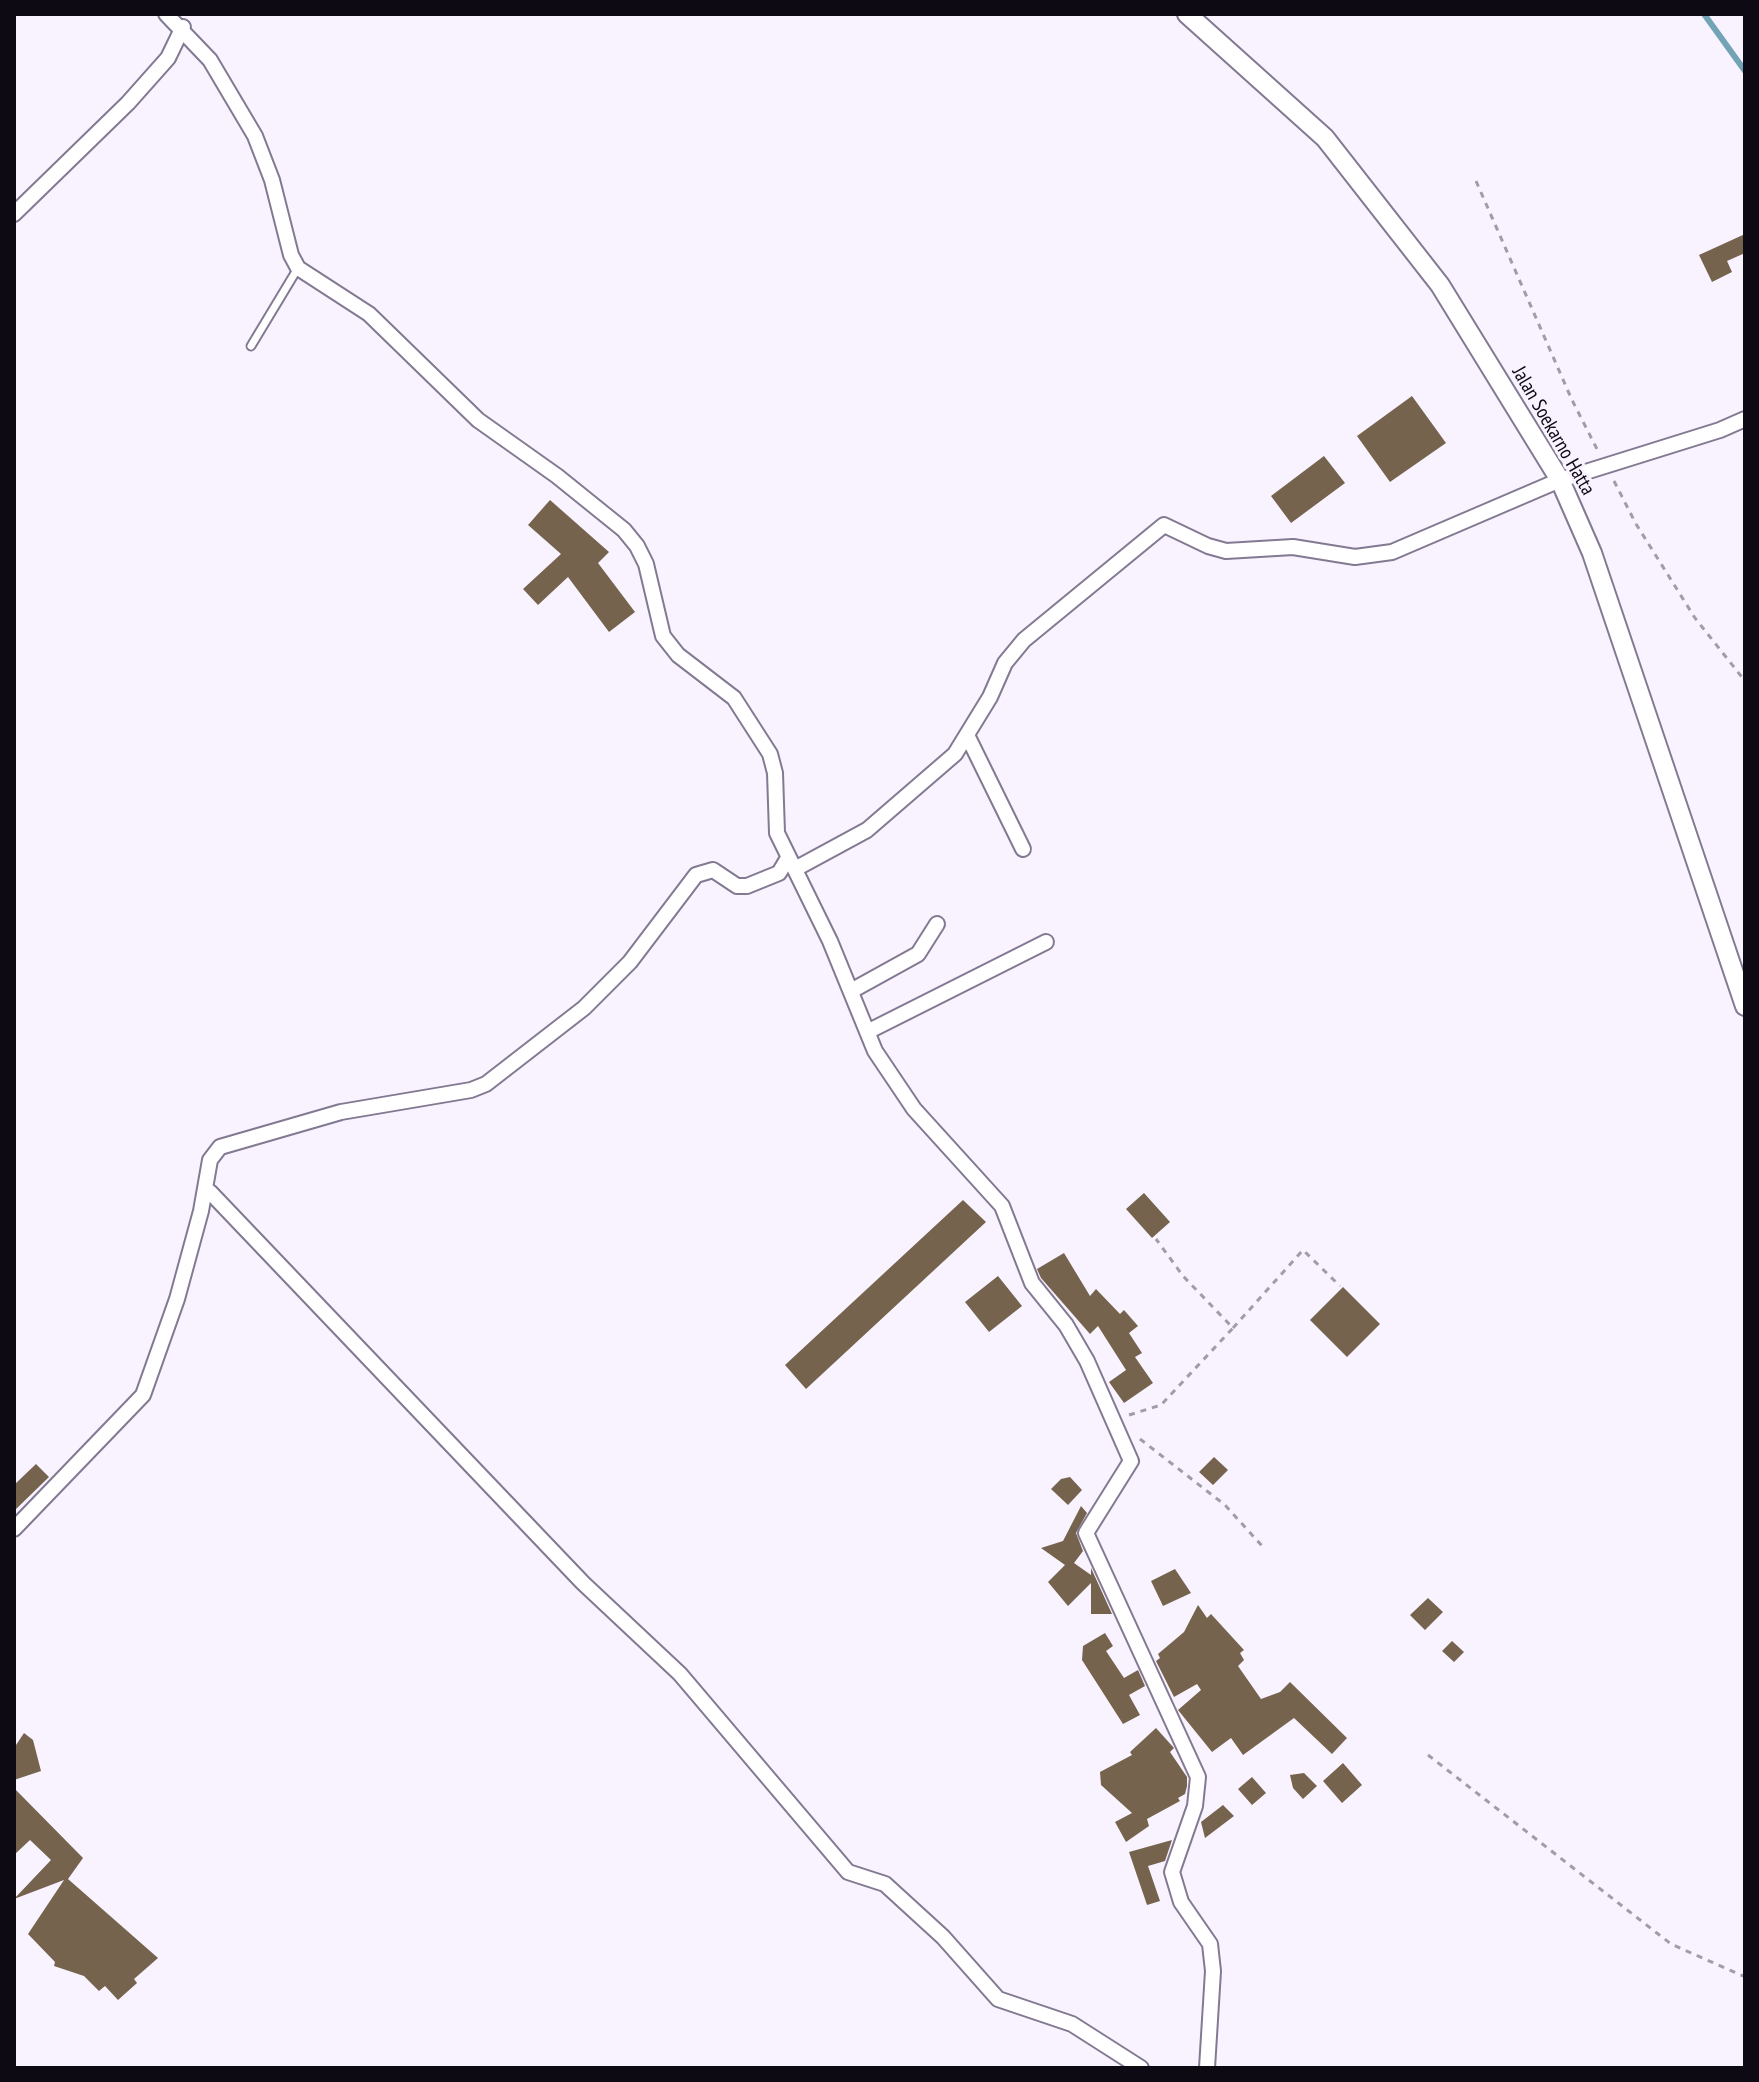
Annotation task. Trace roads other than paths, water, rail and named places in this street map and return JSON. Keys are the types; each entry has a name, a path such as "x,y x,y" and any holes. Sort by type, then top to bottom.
{"street":[{"path":"166,14 183,27 210,60 255,136 298,268 369,314 478,420 557,476 624,530 637,546 646,564 663,636 678,655 734,698 770,754 775,773 777,833 889,1076 914,1109 1002,1206 1032,1283 1079,1344 1131,1461 1086,1533 1198,1777 1195,1806 1172,1872 1181,1902 1210,1944 1213,1971 1207,2068"},
{"name":"Jalan Soekarno Hatta","path":"1187,14 1325,138 1440,285 1560,480 1592,553 1745,1006"},
{"path":"14,214 128,103 168,58 183,27"},
{"path":"14,1529 143,1395 177,1299 210,1160 220,1147 341,1112 471,1090 486,1084 584,1008 630,962 696,875 713,870 737,886 747,886 867,830 955,754 968,737 1005,663 1024,640 1164,525 1226,551 1293,547 1355,557 1392,552 1560,480 1745,419"},
{"path":"968,737 1023,849"},
{"path":"851,991 918,954 937,924"},
{"path":"867,1032 1046,942"},
{"path":"204,1194 210,1192 583,1583 680,1674 848,1872 885,1884 943,1937 998,1999 1072,2024 1141,2068"}],"lane":[{"path":"251,346 298,268"}],"waterway":[{"path":"1704,14 1745,71"}]}
